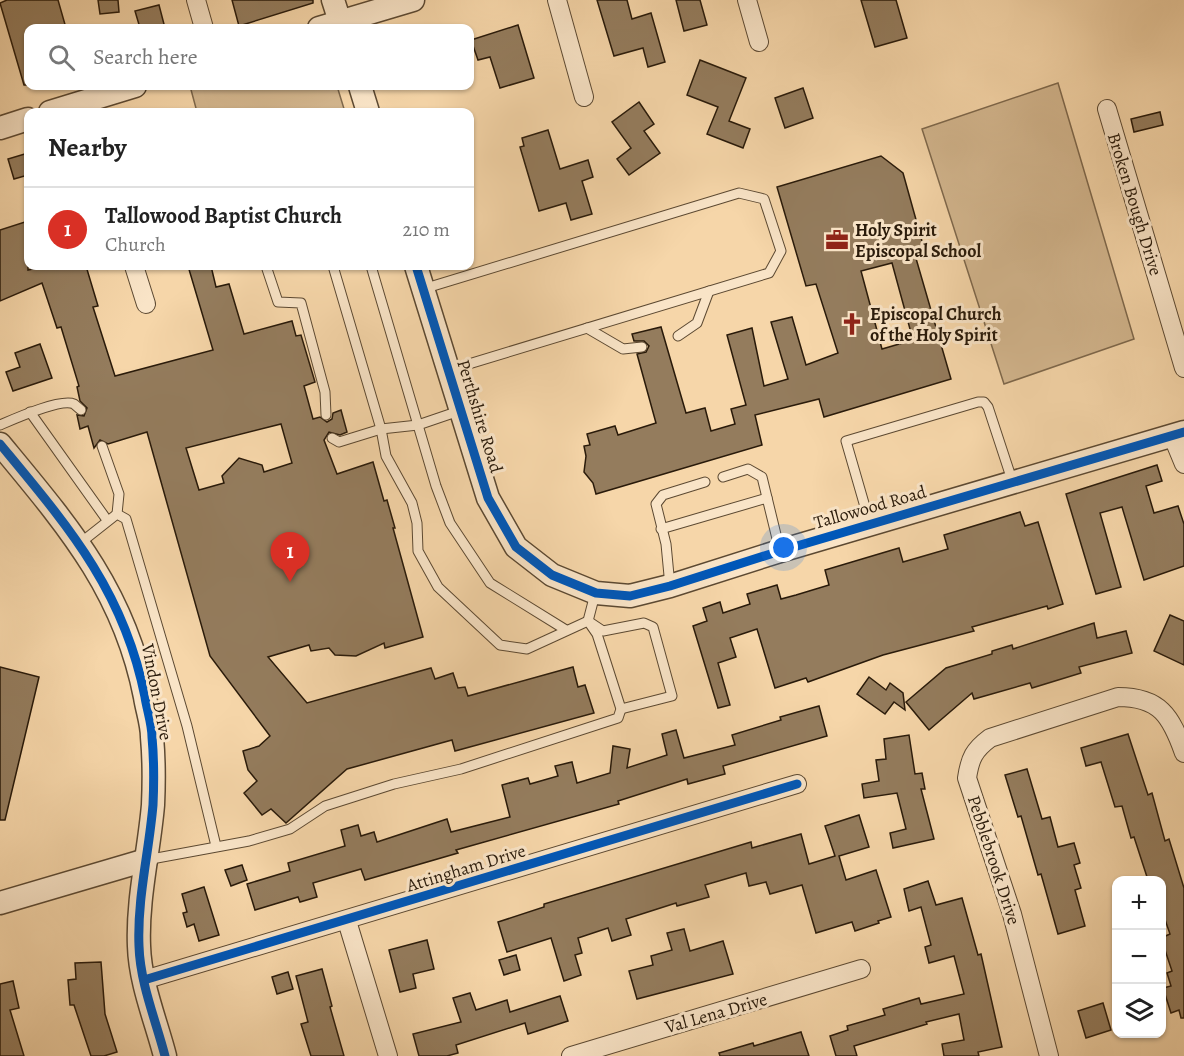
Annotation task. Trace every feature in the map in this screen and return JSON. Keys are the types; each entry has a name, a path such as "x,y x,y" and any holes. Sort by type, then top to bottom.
{"street":[{"path":"196,0 203,24"},
{"path":"333,0 334,24"},
{"path":"340,24 413,0"},
{"path":"557,0 584,97"},
{"path":"747,0 759,42"},
{"path":"88,107 126,90"},
{"path":"361,90 367,108"},
{"name":"Broken Bough Drive","path":"1107,109 1184,368"},
{"path":"0,127 24,120"},
{"path":"135,270 146,304"},
{"name":"Perthshire Road","path":"417,270 488,498 516,547 536,562"},
{"path":"1178,434 1184,464"},
{"name":"Tallowood Road","path":"536,562 552,575 596,592 630,596 1178,434"},
{"name":"Vindon Drive","path":"0,444 53,508 92,562 126,625 141,678 152,735 153,803 139,947 144,980 165,1056"},
{"name":"Pebblebrook Drive","path":"1049,1056 1012,914 967,778 970,758 978,747 990,738 1118,697 1139,697 1155,705 1169,717 1184,753"},
{"name":"Attingham Drive","path":"144,980 347,921 796,784"},
{"path":"0,903 146,860"},
{"path":"347,921 388,1056"},
{"name":"Val Lena Drive","path":"571,1056 861,969"}],"lane":[{"path":"423,289 739,194 764,199 781,251 769,273 448,370"},
{"path":"267,270 278,302 301,303 325,392 326,415"},
{"path":"334,270 381,429 386,456 412,503 417,523 418,551 438,587 500,645 527,649 588,621"},
{"path":"372,270 436,486 450,523 489,583 566,630"},
{"path":"678,336 697,323 709,291"},
{"path":"587,328 623,349 642,347"},
{"path":"870,525 846,441 879,431 984,402 988,407 1013,483"},
{"path":"0,425 30,412 66,403 74,404 81,410"},
{"path":"332,438 339,442 381,429 418,426 460,411"},
{"path":"30,412 107,520"},
{"path":"102,446 119,494 117,514"},
{"path":"723,477 753,470 762,477 780,551"},
{"path":"670,586 656,504 663,495 705,482"},
{"path":"661,529 767,498"},
{"path":"79,544 117,514"},
{"path":"117,514 126,519 130,530 192,746 216,846"},
{"path":"588,621 596,592"},
{"path":"146,860 249,841 290,829 325,806 394,784 462,769 618,718 621,709 597,634 588,621"},
{"path":"588,621 603,631 644,623 653,627 672,696 621,709"}],"shaded area":[{"path":"1058,83 1134,339 1004,384 922,129"},
{"path":"191,90 338,90 344,108 196,108"}],"building":[{"path":"7,0 58,0 65,24 24,24 24,85 0,3"},
{"path":"98,0 118,0 119,12 100,14"},
{"path":"232,0 313,0 313,3 245,24 238,24"},
{"path":"597,0 627,0 632,19 651,13 665,62 648,67 643,48 614,56"},
{"path":"676,0 700,0 707,25 684,31"},
{"path":"861,0 896,0 907,38 875,47"},
{"path":"159,5 164,24 139,24 135,11"},
{"path":"518,25 534,78 500,88 490,57 478,60 474,39"},
{"path":"700,60 746,78 729,121 750,129 743,148 707,134 718,107 687,95"},
{"path":"803,88 813,118 785,128 775,98"},
{"path":"639,102 654,124 644,131 660,153 629,175 617,159 631,148 612,122"},
{"path":"1160,112 1163,125 1134,132 1131,119"},
{"path":"548,130 560,169 588,160 593,177 582,181 592,214 571,220 566,203 539,211 520,147 524,146 522,138"},
{"path":"24,154 24,176 14,179 8,159"},
{"name":"Episcopal Church of the Holy Spirit","path":"881,156 903,173 925,252 915,255 951,379 824,417 819,399 755,415 762,445 596,494 593,483 584,472 586,456 584,446 590,445 587,434 615,426 618,435 656,423 637,354 646,352 649,346 644,341 634,341 632,334 661,327 686,413 705,408 711,431 735,424 731,409 746,405 727,335 752,328 764,386 788,379 771,322 792,317 806,365 838,353 816,284 806,286 777,187","holes":["892,263 913,340 882,349 861,271"]},
{"path":"24,222 24,270 87,270 98,306 93,307 115,376 213,350 189,270 212,270 216,287 229,284 244,334 292,321 296,336 301,335 315,382 304,386 313,419 320,417 327,422 332,419 333,413 341,410 347,432 340,435 329,432 324,440 337,474 373,462 384,501 387,500 395,528 393,528 423,637 385,648 384,643 356,656 335,655 329,648 311,651 309,645 268,657 307,703 431,668 435,679 453,673 458,688 465,687 468,696 573,667 578,687 585,685 594,713 455,751 452,740 347,769 286,823 271,809 262,815 244,793 257,781 248,770 243,751 259,746 270,736 210,656 147,432 108,444 100,440 94,448 88,426 80,429 77,415 84,416 87,408 80,401 77,387 79,386 61,327 57,328 42,283 0,301 0,230","holes":["281,424 292,463 264,472 262,465 239,458 222,476 224,483 199,490 186,448"]},
{"path":"40,344 52,378 13,391 6,372 20,367 15,353"},
{"path":"1157,465 1162,481 1146,486 1154,513 1178,506 1184,524 1184,566 1144,580 1122,507 1100,513 1121,587 1096,594 1066,494"},
{"path":"1020,512 1025,526 1038,522 1063,604 1048,609 1047,606 972,627 974,631 883,655 808,682 806,678 775,688 757,629 730,638 736,657 718,663 730,705 718,708 693,626 707,621 703,608 720,602 723,613 750,604 747,594 777,585 781,599 829,585 825,570 899,548 903,562 948,549 944,535"},
{"path":"1170,615 1184,621 1184,665 1154,651"},
{"path":"1094,623 1097,638 1126,631 1132,653 1079,667 1081,673 1032,688 1030,683 974,699 972,693 929,730 906,702 946,668 992,654 992,651 1012,645 1013,649"},
{"path":"0,667 39,677 5,820 0,820"},
{"path":"869,677 886,690 890,683 903,693 905,710 894,702 885,714 857,694"},
{"path":"819,706 827,736 723,766 725,774 688,784 687,779 618,801 619,804 456,850 458,853 365,880 361,869 313,883 317,897 300,902 298,897 255,910 247,884 290,871 288,863 345,846 341,830 358,825 361,836 374,832 377,842 447,819 451,832 510,817 502,785 528,778 530,784 558,776 555,766 572,762 577,783 610,773 613,746 630,749 627,768 667,755 662,734 676,730 684,758 735,745 732,735 781,720 780,717"},
{"path":"1128,734 1148,795 1152,793 1165,841 1169,839 1184,888 1184,1018 1181,1018 1179,1010 1171,1013 1166,997 1166,987 1171,986 1167,973 1172,971 1166,953 1166,936 1170,934 1166,922 1166,876 1147,876 1134,837 1131,838 1122,806 1115,807 1101,762 1086,766 1081,748"},
{"path":"909,735 915,774 922,773 925,789 921,789 934,839 893,848 890,833 906,829 897,793 864,798 862,784 879,781 876,760 886,759 884,739"},
{"path":"1027,769 1042,819 1050,817 1058,847 1074,843 1080,863 1074,865 1081,888 1075,890 1085,926 1058,934 1041,874 1038,875 1021,816 1018,817 1005,775"},
{"path":"859,815 869,847 839,856 846,880 876,870 891,917 878,921 879,923 855,931 852,922 816,933 802,885 770,894 766,882 749,886 746,873 705,885 709,897 677,906 676,903 626,919 631,935 612,941 608,928 578,938 582,953 575,955 581,975 564,981 551,938 507,952 498,922 544,907 544,904 751,842 752,848 801,834 809,864 835,856 825,826"},
{"path":"242,865 247,880 231,886 225,870"},
{"path":"928,881 936,905 962,898 978,955 981,954 1002,1047 978,1052 979,1056 944,1056 942,1044 964,1040 959,1014 926,1022 927,1024 854,1046 857,1056 836,1056 830,1036 848,1030 847,1026 885,1015 883,1009 919,998 921,1004 964,994 954,956 929,963 925,947 931,945 921,907 909,911 904,889"},
{"path":"204,887 219,935 199,941 194,924 187,927 183,913 187,912 182,894"},
{"path":"684,929 690,951 723,941 733,974 637,999 629,971 653,965 651,956 672,950 667,933"},
{"path":"427,940 434,969 413,974 416,988 400,992 389,950"},
{"path":"516,955 520,970 504,975 499,960"},
{"path":"101,962 105,1014 117,1052 104,1056 91,1056 74,1005 70,1005 68,980 76,979 75,963"},
{"path":"322,969 344,1056 311,1056 301,1024 308,1022 296,976"},
{"path":"288,972 293,989 277,994 272,977"},
{"path":"13,981 19,1008 10,1010 24,1056 0,1056 0,984"},
{"path":"470,993 476,1010 507,1000 510,1012 560,996 568,1021 528,1034 525,1023 456,1045 458,1053 447,1056 419,1056 413,1034 461,1022 453,998"},
{"path":"1103,1003 1111,1030 1086,1038 1078,1011"},
{"path":"801,1032 809,1056 720,1056 719,1053 753,1043 754,1046"}],"cycle path":[{"path":"417,270 488,498 516,547 552,575 596,593 630,596 670,586 780,551 1184,432"},
{"path":"0,444 70,531 90,561 108,591 135,659 151,727 154,771 153,805 141,893 140,960 145,988 165,1056"},
{"path":"144,980 797,784"}],"place":[{"name":"Holy Spirit Episcopal School","path":"837,240"},
{"name":"Episcopal Church of the Holy Spirit","path":"852,324"},
{"name":"Tallowood Baptist Church","path":"290,582"}]}
